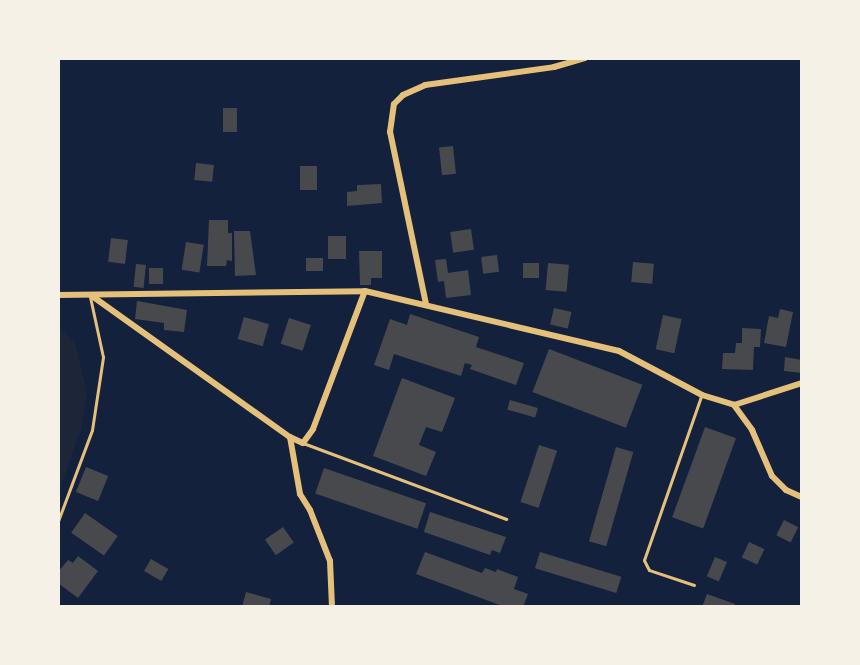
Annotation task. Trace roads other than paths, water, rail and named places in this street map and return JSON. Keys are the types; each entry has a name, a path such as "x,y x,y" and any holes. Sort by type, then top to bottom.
{"street":[{"path":"426,304 390,132 394,104 403,95 425,85 554,67 585,58"},
{"path":"90,295 290,437 303,443 313,429 365,291"},
{"path":"58,295 365,291 619,351 702,395 734,405 802,383"},
{"path":"734,405 752,430 772,476 786,490 802,497"},
{"path":"290,437 300,494 310,510 330,561 332,607"}],"lane":[{"path":"58,521 92,430 103,357 90,295"},
{"path":"694,585 649,570 644,560 702,395"},
{"path":"303,443 506,519"}]}
